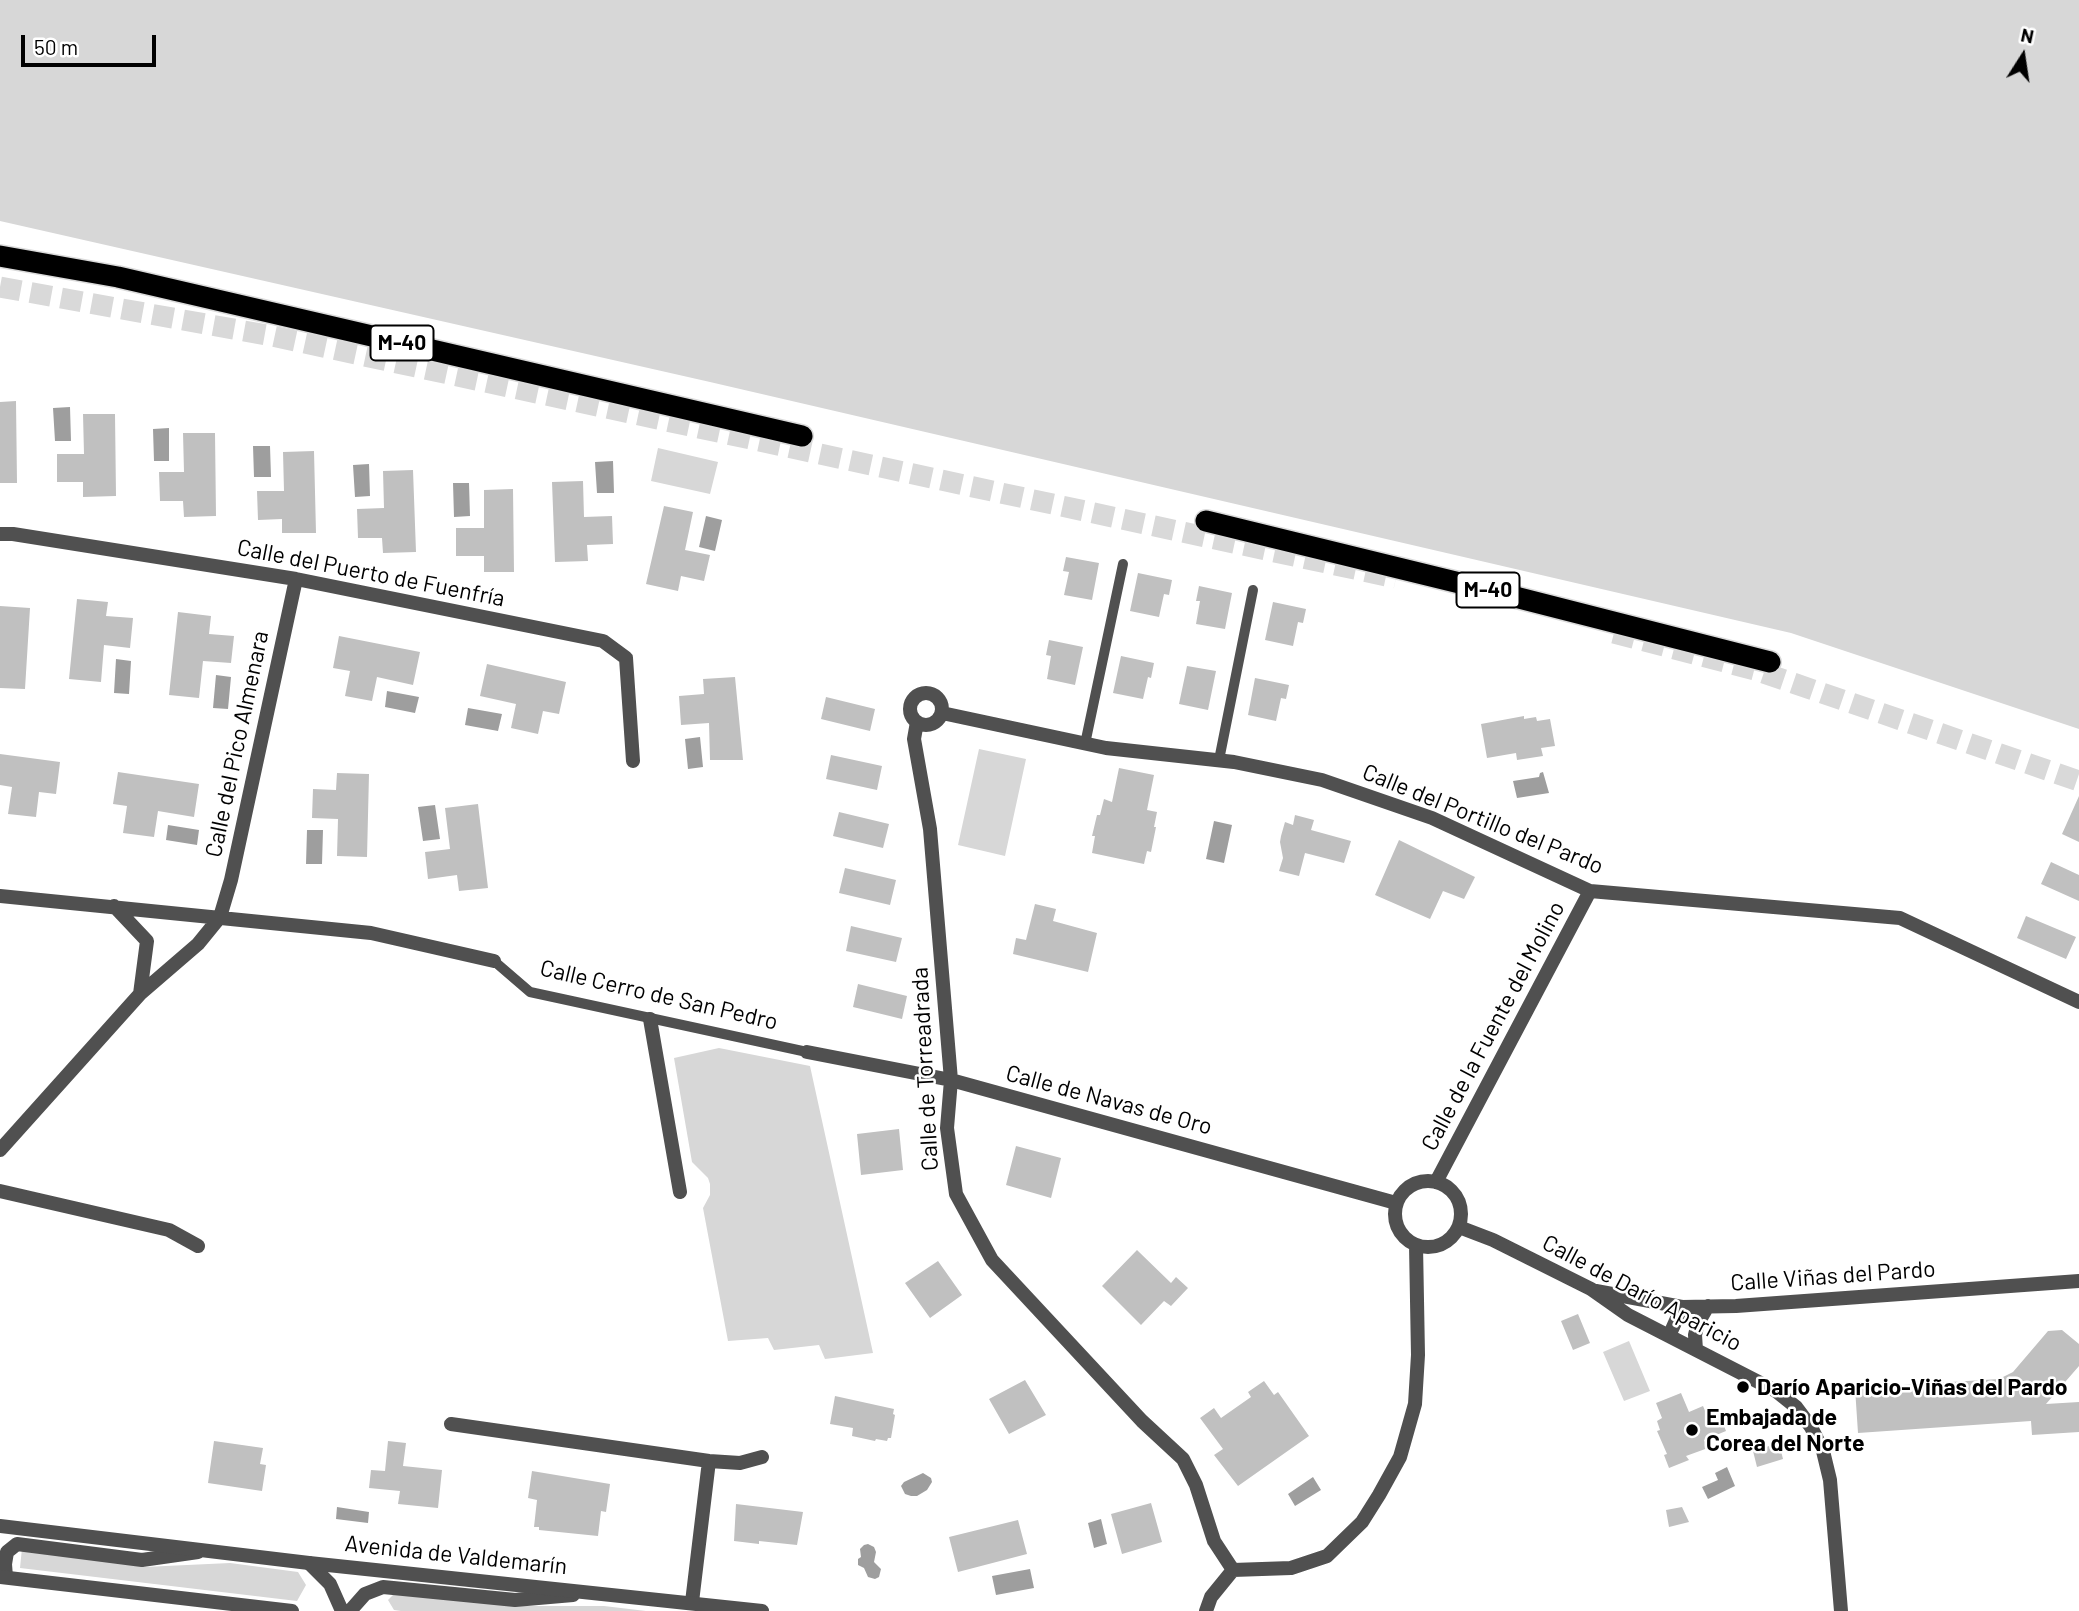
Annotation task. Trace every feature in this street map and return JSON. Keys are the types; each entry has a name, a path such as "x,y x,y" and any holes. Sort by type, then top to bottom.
{"highway":[{"name":"M-40","path":"0,256 118,277 802,436"},
{"name":"M-40","path":"1206,521 1770,662"}],"street":[{"name":"Calle del Puerto de Fuenfría","path":"0,534 296,579 603,641 626,658 632,761"},
{"name":"Calle del Pico Almenara","path":"220,917 231,880 296,579"},
{"path":"928,693 941,702 942,713 932,724 917,722 910,714 911,703 918,695 928,693"},
{"name":"Calle del Portillo del Pardo","path":"942,713 1106,748 1219,760 1322,780 1432,818 1590,891 1900,918 2079,1002"},
{"name":"Calle de Torreadrada","path":"917,722 914,739 930,829 951,1080 947,1128 956,1194 992,1260 1142,1421 1183,1459 1196,1485 1214,1541 1233,1570"},
{"name":"Calle de la Fuente del Molino","path":"1436,1182 1590,891"},
{"name":"Calle Cerro de San Pedro","path":"0,896 371,933 494,961"},
{"path":"114,906 147,941 140,994"},
{"path":"0,1150 140,994 198,944 220,917"},
{"path":"650,1019 680,1192"},
{"name":"Calle de Navas de Oro","path":"807,1052 951,1080 1396,1203"},
{"path":"1426,1181 1436,1182 1446,1186 1460,1205 1459,1227 1453,1237 1444,1244 1433,1247 1416,1245 1402,1236 1396,1226 1396,1203 1408,1188 1426,1181"},
{"path":"0,1191 170,1230 198,1245"},
{"name":"Calle de Darío Aparicio","path":"1459,1227 1493,1240 1591,1289 1628,1315 1776,1391 1796,1408 1811,1427 1823,1451 1830,1480 1842,1611"},
{"path":"1206,1611 1211,1597 1233,1570 1291,1568 1328,1556 1363,1522 1379,1495 1400,1457 1415,1404 1418,1355 1416,1245"},
{"name":"Calle Viñas del Pardo","path":"1591,1289 1682,1307 1737,1306 2079,1281"},
{"path":"1696,1350 1695,1335 1698,1323 1708,1306"},
{"path":"1669,1336 1682,1307"},
{"path":"451,1424 709,1461 740,1463 762,1457"},
{"path":"692,1602 709,1461"},
{"name":"Avenida de Valdemarín","path":"0,1527 762,1611"},
{"name":"Avenida de Valdemarín","path":"210,1550 142,1560 17,1544 8,1552 3,1577 292,1611"},
{"name":"Avenida de Valdemarín","path":"309,1563 330,1584 342,1611"},
{"name":"Avenida de Valdemarín","path":"350,1611 365,1594 383,1587 515,1600 598,1592"}],"lane":[{"path":"1085,744 1123,564"},
{"path":"1219,760 1254,590"},
{"name":"Calle Cerro de San Pedro","path":"494,961 530,992 807,1052"}],"shaded area":[{"path":"0,0 2079,0 2079,729 1791,633 710,382 0,221"},
{"path":"70,407 71,441 55,441 53,408"},
{"path":"169,428 169,461 154,461 153,429"},
{"path":"253,446 270,446 271,477 254,477"},
{"path":"658,448 718,462 710,494 651,481"},
{"path":"613,461 614,493 597,493 595,462"},
{"path":"369,464 370,496 355,497 353,465"},
{"path":"453,483 469,483 470,516 454,517"},
{"path":"706,516 722,520 715,551 699,547"},
{"path":"116,659 131,661 129,694 114,693"},
{"path":"216,675 231,677 228,709 213,708"},
{"path":"387,691 419,697 415,713 385,707"},
{"path":"468,708 502,714 498,731 465,725"},
{"path":"700,737 703,767 688,769 685,739"},
{"path":"979,749 1026,759 1005,856 958,845"},
{"path":"1543,772 1549,793 1517,798 1513,781 1539,777"},
{"path":"435,805 440,839 423,841 418,807"},
{"path":"1214,821 1232,825 1224,863 1206,859"},
{"path":"168,825 199,830 197,845 166,840"},
{"path":"307,830 323,830 322,864 306,864"},
{"path":"719,1048 810,1066 873,1353 825,1359 819,1345 774,1350 768,1338 728,1341 703,1208 710,1195 710,1184 708,1178 692,1162 674,1058"},
{"path":"1629,1341 1650,1391 1624,1401 1603,1352"},
{"path":"1727,1467 1735,1486 1708,1499 1702,1487 1718,1480 1715,1473"},
{"path":"923,1473 931,1478 932,1482 927,1490 917,1496 905,1494 901,1486 904,1482"},
{"path":"1313,1477 1321,1490 1295,1506 1288,1494"},
{"path":"337,1507 369,1512 368,1523 336,1519"},
{"path":"1101,1519 1107,1544 1094,1548 1088,1523"},
{"path":"868,1544 874,1547 874,1562 881,1569 879,1577 875,1579 868,1577 864,1568 858,1565 860,1549"},
{"path":"22,1548 144,1567 230,1563 298,1572 306,1585 297,1601 20,1568"},
{"path":"1030,1569 1034,1588 996,1595 992,1576"},
{"path":"396,1592 517,1606 604,1606 646,1611 401,1611 394,1610 388,1600"}],"building":[{"path":"16,401 17,483 0,483 0,402"},
{"path":"83,414 115,414 116,496 83,497 83,482 57,482 57,454 84,454"},
{"path":"183,433 215,433 216,516 184,517 183,501 160,501 159,472 184,472"},
{"path":"314,451 316,533 282,533 282,519 258,520 257,491 284,491 283,452"},
{"path":"413,470 416,552 383,553 382,538 358,538 357,509 384,508 383,471"},
{"path":"583,481 584,517 612,516 613,544 587,545 588,561 555,562 552,482"},
{"path":"513,489 514,572 484,572 484,556 456,556 456,528 484,528 484,490"},
{"path":"664,506 693,512 685,550 710,555 704,581 681,576 678,591 646,584"},
{"path":"1066,557 1099,563 1092,600 1064,595 1069,572 1063,571"},
{"path":"1138,573 1172,580 1169,595 1164,594 1159,617 1130,611"},
{"path":"1199,586 1232,593 1225,629 1196,624 1200,601 1196,601"},
{"path":"77,599 108,602 106,616 133,618 130,648 104,645 101,682 69,679"},
{"path":"1273,602 1306,609 1303,623 1298,622 1293,646 1265,640"},
{"path":"0,606 30,608 25,689 0,688"},
{"path":"178,612 211,616 209,634 234,636 231,663 203,661 199,698 169,695"},
{"path":"339,636 420,652 413,685 377,677 372,701 345,696 350,671 333,668"},
{"path":"1049,640 1083,647 1075,685 1047,679 1051,656 1046,655"},
{"path":"1121,656 1154,663 1143,699 1113,693"},
{"path":"487,664 566,682 559,714 543,711 538,734 511,728 516,704 480,696"},
{"path":"1187,666 1216,671 1208,710 1179,704"},
{"path":"735,677 743,760 710,760 709,723 681,725 679,696 704,694 703,679"},
{"path":"1255,678 1289,685 1286,699 1281,698 1276,721 1248,715"},
{"path":"826,697 875,709 870,731 821,719"},
{"path":"1524,716 1524,719 1536,717 1537,721 1550,719 1555,746 1541,748 1543,756 1517,760 1516,753 1487,758 1481,724"},
{"path":"0,754 60,762 56,794 39,792 36,817 8,814 12,787 0,785"},
{"path":"831,755 882,766 877,790 826,779"},
{"path":"1119,768 1154,775 1147,810 1157,812 1156,827 1151,852 1147,851 1144,864 1092,853 1095,836 1092,836 1097,815 1100,815 1104,799 1112,802"},
{"path":"118,772 199,784 194,817 158,811 154,837 123,833 127,806 113,804"},
{"path":"337,773 369,774 367,857 337,856 338,819 312,818 313,789 336,790"},
{"path":"2079,796 2079,842 2062,834"},
{"path":"478,804 488,888 459,891 457,875 428,879 425,852 450,849 445,808"},
{"path":"839,812 889,824 883,848 833,836"},
{"path":"1295,815 1314,820 1311,830 1351,841 1344,863 1305,853 1299,876 1279,871 1283,858 1280,842 1285,822 1293,825"},
{"path":"1399,840 1475,877 1464,899 1443,891 1430,919 1375,895"},
{"path":"2051,862 2079,875 2079,901 2041,884"},
{"path":"845,868 896,880 890,905 839,893"},
{"path":"1035,904 1056,909 1053,921 1097,933 1088,972 1013,954 1016,938 1026,940"},
{"path":"2026,916 2076,937 2066,959 2017,938"},
{"path":"851,926 902,938 896,962 846,951"},
{"path":"858,984 907,996 902,1019 853,1007"},
{"path":"899,1129 903,1170 861,1175 857,1134"},
{"path":"1016,1146 1061,1158 1051,1198 1006,1185"},
{"path":"1137,1250 1171,1283 1176,1277 1188,1288 1171,1306 1164,1301 1141,1325 1102,1286"},
{"path":"938,1261 962,1295 930,1318 905,1283"},
{"path":"1578,1314 1590,1343 1573,1350 1561,1321"},
{"path":"2062,1330 2079,1344 2079,1366 2046,1404 2079,1402 2079,1432 2032,1435 2031,1421 1858,1433 1855,1388 1999,1379 2013,1372 2048,1331"},
{"path":"1025,1380 1046,1415 1009,1434 989,1399"},
{"path":"1264,1381 1274,1395 1278,1392 1309,1436 1238,1486 1214,1455 1223,1449 1200,1418 1214,1408 1221,1418 1251,1397 1248,1392"},
{"name":"Embajada de Corea del Norte","path":"1681,1393 1689,1412 1703,1406 1707,1415 1718,1411 1726,1431 1704,1440 1708,1448 1686,1456 1689,1460 1669,1468 1664,1455 1667,1454 1657,1431 1660,1430 1657,1421 1662,1418 1656,1403"},
{"path":"835,1396 894,1409 891,1438 887,1441 875,1441 852,1436 853,1428 830,1424"},
{"path":"214,1441 263,1448 260,1464 266,1465 262,1491 208,1483"},
{"path":"388,1441 406,1443 403,1466 442,1470 438,1508 398,1504 400,1491 369,1488 371,1470 385,1471"},
{"path":"1779,1443 1783,1459 1757,1467 1753,1451"},
{"path":"532,1471 610,1484 606,1512 601,1511 598,1536 539,1530 539,1527 534,1527 537,1500 528,1498"},
{"path":"1151,1503 1162,1542 1122,1554 1111,1514"},
{"path":"736,1504 803,1512 797,1545 734,1541"},
{"path":"1682,1507 1689,1522 1669,1527 1666,1510"},
{"path":"1018,1520 1027,1554 958,1572 949,1537"}],"tunnel":[{"path":"0,287 272,336 1396,578"},
{"path":"1614,633 1755,670 2079,781"}],"place":[{"name":"Darío Aparicio-Viñas del Pardo","path":"1743,1387"},
{"name":"Embajada de Corea del Norte","path":"1692,1430"}]}
